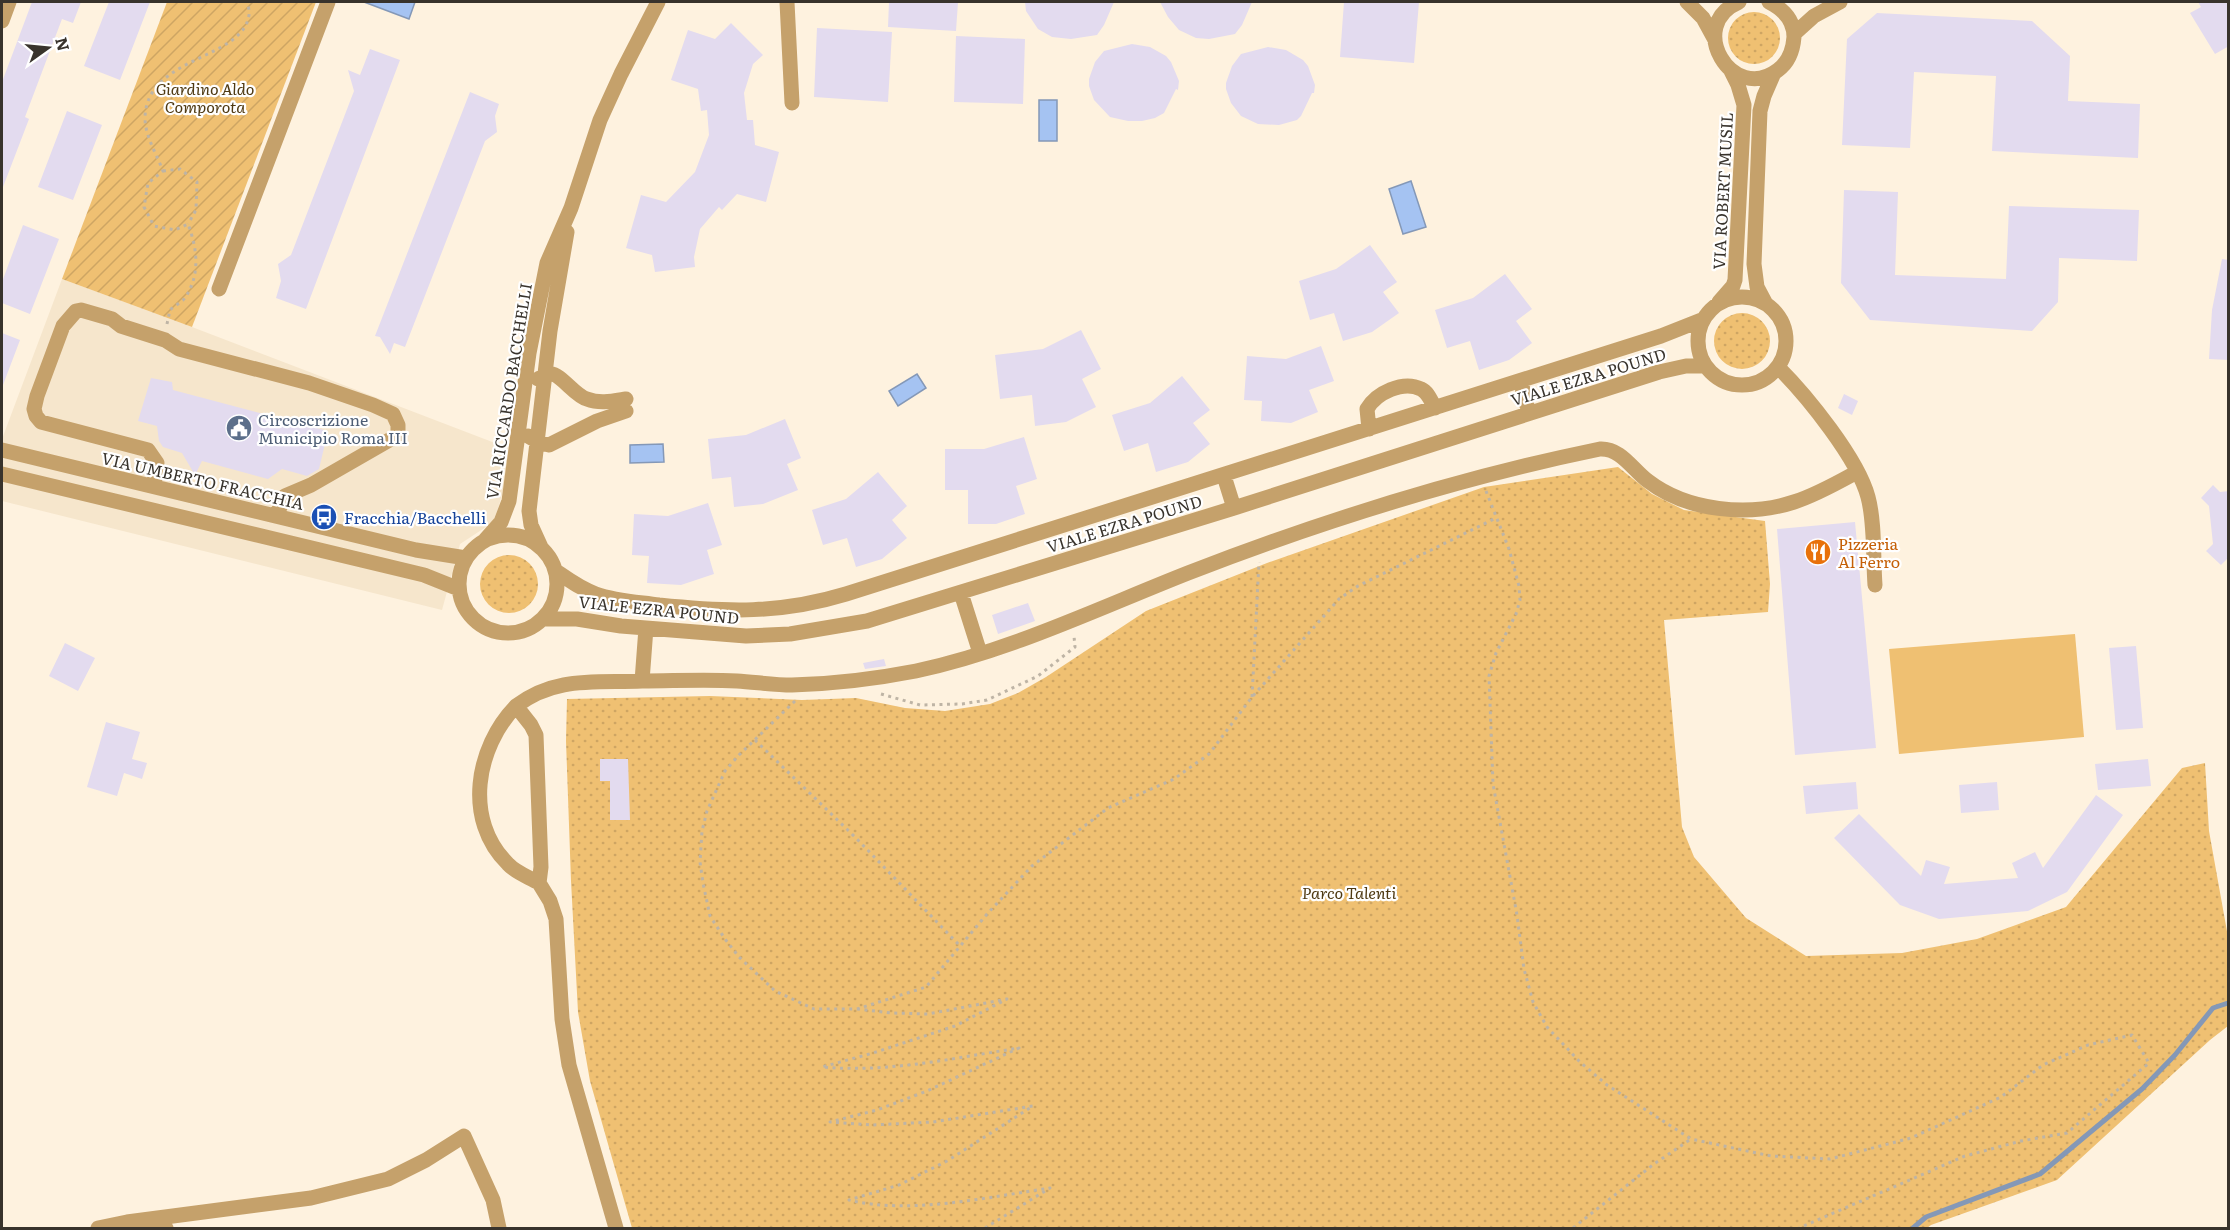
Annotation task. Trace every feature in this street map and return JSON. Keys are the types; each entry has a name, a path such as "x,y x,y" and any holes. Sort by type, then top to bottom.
{"street":[{"path":"2,21 9,2"},
{"path":"219,289 328,2"},
{"name":"VIA RICCARDO BACCHELLI","path":"485,540 496,530 507,508 524,384 548,263 571,208 600,120 658,2"},
{"path":"787,2 792,103"},
{"name":"VIA ROBERT MUSIL","path":"1687,2 1703,18 1717,52 1724,64 1731,70 1744,105 1737,263 1733,286 1714,307"},
{"path":"1714,40 1716,26 1721,16 1728,8 1739,2"},
{"path":"1769,2 1778,6 1788,16 1794,34 1814,16 1840,2"},
{"name":"VIA ROBERT MUSIL","path":"1766,304 1757,286 1754,264 1760,111 1774,73 1790,56 1794,34"},
{"path":"1731,70 1742,76 1754,78 1774,73"},
{"name":"VIA RICCARDO BACCHELLI","path":"541,547 531,525 529,511 544,376 571,208"},
{"path":"1738,297 1754,298 1766,304 1776,313 1785,331 1786,349 1779,368 1758,382 1742,386 1726,382 1704,366 1698,340 1704,320 1714,307 1738,297"},
{"path":"154,486 157,463 148,450 41,422 36,416 34,409 37,396 63,326 76,311 81,310 112,319 121,326 165,339 179,349 309,383 393,414 398,425 398,435 311,485 285,496 276,516"},
{"name":"VIALE EZRA POUND","path":"556,571 595,594 623,600 732,611 789,607 828,600 1522,381 1704,320"},
{"name":"VIALE EZRA POUND","path":"542,619 577,619 646,628 746,636 790,634 867,621 1234,508 1672,368 1704,366"},
{"path":"1779,368 1838,440 1857,472 1868,497 1875,585"},
{"path":"519,428 536,441 551,444 626,405 590,400 575,393 556,375 550,374 524,384"},
{"path":"1522,381 1523,396 1530,413"},
{"path":"1369,429 1367,409 1382,394 1403,387 1419,388 1424,391 1435,408"},
{"path":"616,1228 569,1065 562,1019 556,919 550,901 539,883 519,873 499,853 489,836 481,810 479,779 486,753 499,725 516,706 541,690 562,684 642,681 716,680 792,685 880,678 919,670 980,653 1054,627 1191,572 1370,510 1504,470 1600,449 1614,451 1643,477 1670,495 1704,506 1728,509 1763,509 1796,502 1857,472"},
{"name":"VIA UMBERTO FRACCHIA","path":"2,450 416,550 466,558"},
{"path":"2,474 424,575 459,589"},
{"path":"1224,476 1234,508"},
{"path":"499,535 514,535 529,539 541,547 552,561 558,582 555,599 542,619 519,632 508,633 488,629 479,623 466,608 459,589 460,573 466,558 474,548 485,540 499,535"},
{"path":"961,593 980,653"},
{"path":"642,681 646,628"},
{"path":"516,706 536,735 541,867 539,883"},
{"path":"98,1228 127,1222 311,1198 388,1179 426,1160 464,1136 493,1200 499,1228"},
{"path":"127,1222 166,1228"}],"path":[{"path":"163,171 150,139 145,118 152,93 185,64 230,43 239,35 249,16 247,2"},
{"path":"180,168 197,182 196,210 188,224 175,230 154,226 144,207 148,183 163,171 180,168"},
{"path":"165,339 170,310 184,298 197,269 196,244 188,224"},
{"path":"1484,487 1516,570 1520,600 1516,614 1496,653 1489,676 1493,784 1517,915 1524,969 1533,1002 1547,1027 1580,1062 1629,1101 1690,1140 1771,1156 1830,1159 1911,1138 2001,1097 2043,1065 2088,1046 2132,1035 2149,1063 2067,1133 2021,1141 1965,1156 1799,1228"},
{"path":"857,1009 926,987 987,914 1032,866 1108,808 1174,779 1209,754 1252,697 1339,599 1358,586 1496,519"},
{"path":"1252,697 1260,561"},
{"path":"801,696 725,771 707,811 702,831 700,862 710,916 738,957 775,992 814,1009 857,1009 928,1014 1007,999 955,1026 822,1067 860,1068 908,1065 1019,1048 927,1091 877,1110 830,1122 873,1125 933,1122 1033,1106 947,1161 899,1185 849,1200 864,1204 940,1204 1050,1188 985,1228"},
{"path":"755,740 856,838 961,947"},
{"path":"1573,1228 1654,1164 1690,1140"}],"shaded area":[{"path":"62,279 508,448 505,483 498,509 492,523 460,544 442,610 2,501 2,439"}],"green space":[{"name":"Giardino Aldo Comporota","path":"167,2 316,2 192,327 62,279"},
{"path":"1749,12 1759,12 1773,19 1780,38 1773,57 1759,64 1749,64 1739,60 1732,53 1728,43 1728,33 1732,23 1739,16"},
{"path":"1742,313 1753,315 1762,321 1768,330 1770,341 1768,352 1762,361 1753,367 1742,369 1731,367 1722,361 1716,352 1714,341 1716,330 1722,321 1731,315"},
{"name":"Parco Talenti","path":"1618,467 1652,494 1684,510 1765,521 1770,584 1768,612 1664,620 1682,827 1694,857 1746,918 1806,956 1902,953 1977,939 2066,907 2182,768 2205,763 2209,831 2228,937 2228,1026 2057,1180 1927,1228 632,1228 590,1081 578,1012 566,741 567,699 710,696 802,700 856,698 905,708 945,711 990,704 1018,693 1046,677 1146,611 1267,563 1484,487"},
{"path":"503,555 515,555 530,563 538,578 538,590 530,605 515,613 503,613 488,605 480,590 480,578 488,563"},
{"path":"2075,634 2084,737 1899,754 1889,649"}],"water":[{"path":"364,2 415,2 409,19"},
{"path":"1039,100 1057,100 1057,141 1039,141"},
{"path":"1411,181 1426,227 1403,234 1389,189"},
{"path":"917,374 926,388 898,406 889,391"},
{"path":"663,444 664,462 630,463 630,445"}],"building":[{"path":"32,2 81,2 73,23 62,19 25,117 29,119 3,187 2,82"},
{"path":"109,2 150,2 120,80 84,66"},
{"path":"889,2 958,2 956,31 888,27"},
{"path":"1025,2 1114,2 1097,35 1071,39 1052,37 1038,29 1026,11"},
{"path":"1160,2 1252,2 1242,25 1235,34 1209,39 1196,38 1179,30 1168,17"},
{"path":"1344,2 1419,2 1414,63 1340,57"},
{"path":"2198,2 2229,2 2229,46 2215,54 2190,13 2201,7"},
{"path":"1877,13 2032,21 2070,56 2068,101 2140,104 2138,158 1992,151 1996,76 1914,72 1910,148 1842,145 1847,39"},
{"path":"731,23 763,55 753,64 744,93 747,120 753,120 755,145 779,152 766,202 737,194 722,210 719,207 700,229 694,257 695,267 655,272 652,255 626,248 641,195 666,202 695,172 709,135 707,110 701,111 698,89 671,80 688,30 715,39"},
{"path":"817,28 892,32 888,102 814,97"},
{"path":"956,36 1025,39 1023,104 954,102"},
{"path":"1132,44 1150,47 1166,56 1179,81 1178,90 1176,89 1164,113 1142,121 1110,117 1094,100 1089,86 1095,62 1104,51"},
{"path":"1268,47 1286,50 1303,60 1308,66 1315,85 1314,93 1301,116 1297,120 1279,125 1258,124 1241,116 1231,103 1226,89 1232,66 1241,54"},
{"path":"370,49 400,60 306,309 276,298 281,281 278,264 291,255 354,91 348,70 360,75"},
{"path":"470,92 499,104 495,116 497,132 485,141 405,347 394,343 390,354 380,337 375,336"},
{"path":"67,111 102,125 73,200 38,187"},
{"path":"1844,190 1898,192 1895,275 2006,279 2009,206 2139,210 2137,261 2059,258 2058,302 2032,331 1870,320 1841,283"},
{"path":"23,225 59,239 30,314 2,303 2,282"},
{"path":"1370,245 1397,282 1383,292 1399,313 1372,332 1343,341 1334,313 1310,320 1299,281 1336,269"},
{"path":"2222,259 2229,260 2229,360 2209,359 2212,310"},
{"path":"1505,274 1532,309 1516,321 1532,343 1509,360 1479,370 1470,341 1447,348 1435,310 1473,298"},
{"path":"1081,330 1101,369 1082,379 1096,407 1066,422 1035,426 1032,395 1000,399 995,355 1043,349"},
{"path":"2,333 20,340 3,385 2,385"},
{"path":"1321,346 1334,381 1309,390 1318,412 1291,423 1261,421 1262,401 1244,400 1247,356 1286,359"},
{"path":"1182,376 1210,410 1193,423 1210,444 1188,462 1156,472 1148,443 1124,451 1112,415 1150,403"},
{"name":"Circoscrizione Municipio Roma III","path":"151,378 172,382 173,390 328,431 319,469 307,476 282,469 268,479 202,461 195,475 182,453 163,447 159,441 157,426 138,421"},
{"path":"1844,394 1858,401 1852,415 1838,408"},
{"path":"785,419 801,458 787,464 798,490 763,504 734,507 731,477 712,479 708,439 746,435"},
{"path":"1024,437 1037,479 1016,486 1025,514 996,524 968,524 968,490 945,490 945,449 984,449"},
{"path":"878,472 907,506 892,520 907,538 882,559 856,567 847,538 823,545 812,510 846,499"},
{"path":"2213,485 2220,492 2229,491 2229,557 2221,565 2206,551 2213,544 2209,506 2201,498"},
{"path":"708,503 722,545 707,550 714,574 681,585 647,583 649,556 632,555 634,514 668,516"},
{"path":"1855,522 1876,748 1795,755 1777,529"},
{"path":"1028,603 1035,621 998,634 992,615"},
{"path":"65,643 95,658 78,691 49,676"},
{"path":"2136,646 2143,728 2116,730 2109,648"},
{"path":"884,659 886,666 865,669 863,663"},
{"path":"106,722 140,732 132,759 147,763 142,779 124,773 117,796 87,787"},
{"path":"600,759 628,759 630,820 610,820 610,781 600,781"},
{"path":"2148,759 2151,786 2098,790 2095,764"},
{"path":"1856,782 1858,809 1806,814 1803,786"},
{"path":"1997,782 1999,810 1961,813 1959,785"},
{"path":"2096,795 2123,815 2067,892 2028,911 1939,919 1900,905 1834,838 1859,814 1921,876 1926,860 1950,867 1944,884 2018,878 2012,863 2035,852 2043,868"}],"waterway":[{"path":"1913,1228 1926,1217 2040,1174 2142,1089 2175,1055 2213,1008 2228,1003"}],"place":[{"name":"Circoscrizione Municipio Roma III","path":"239,428"},
{"name":"Fracchia/Bacchelli","path":"324,517"},
{"name":"Pizzeria Al Ferro","path":"1818,552"}]}
